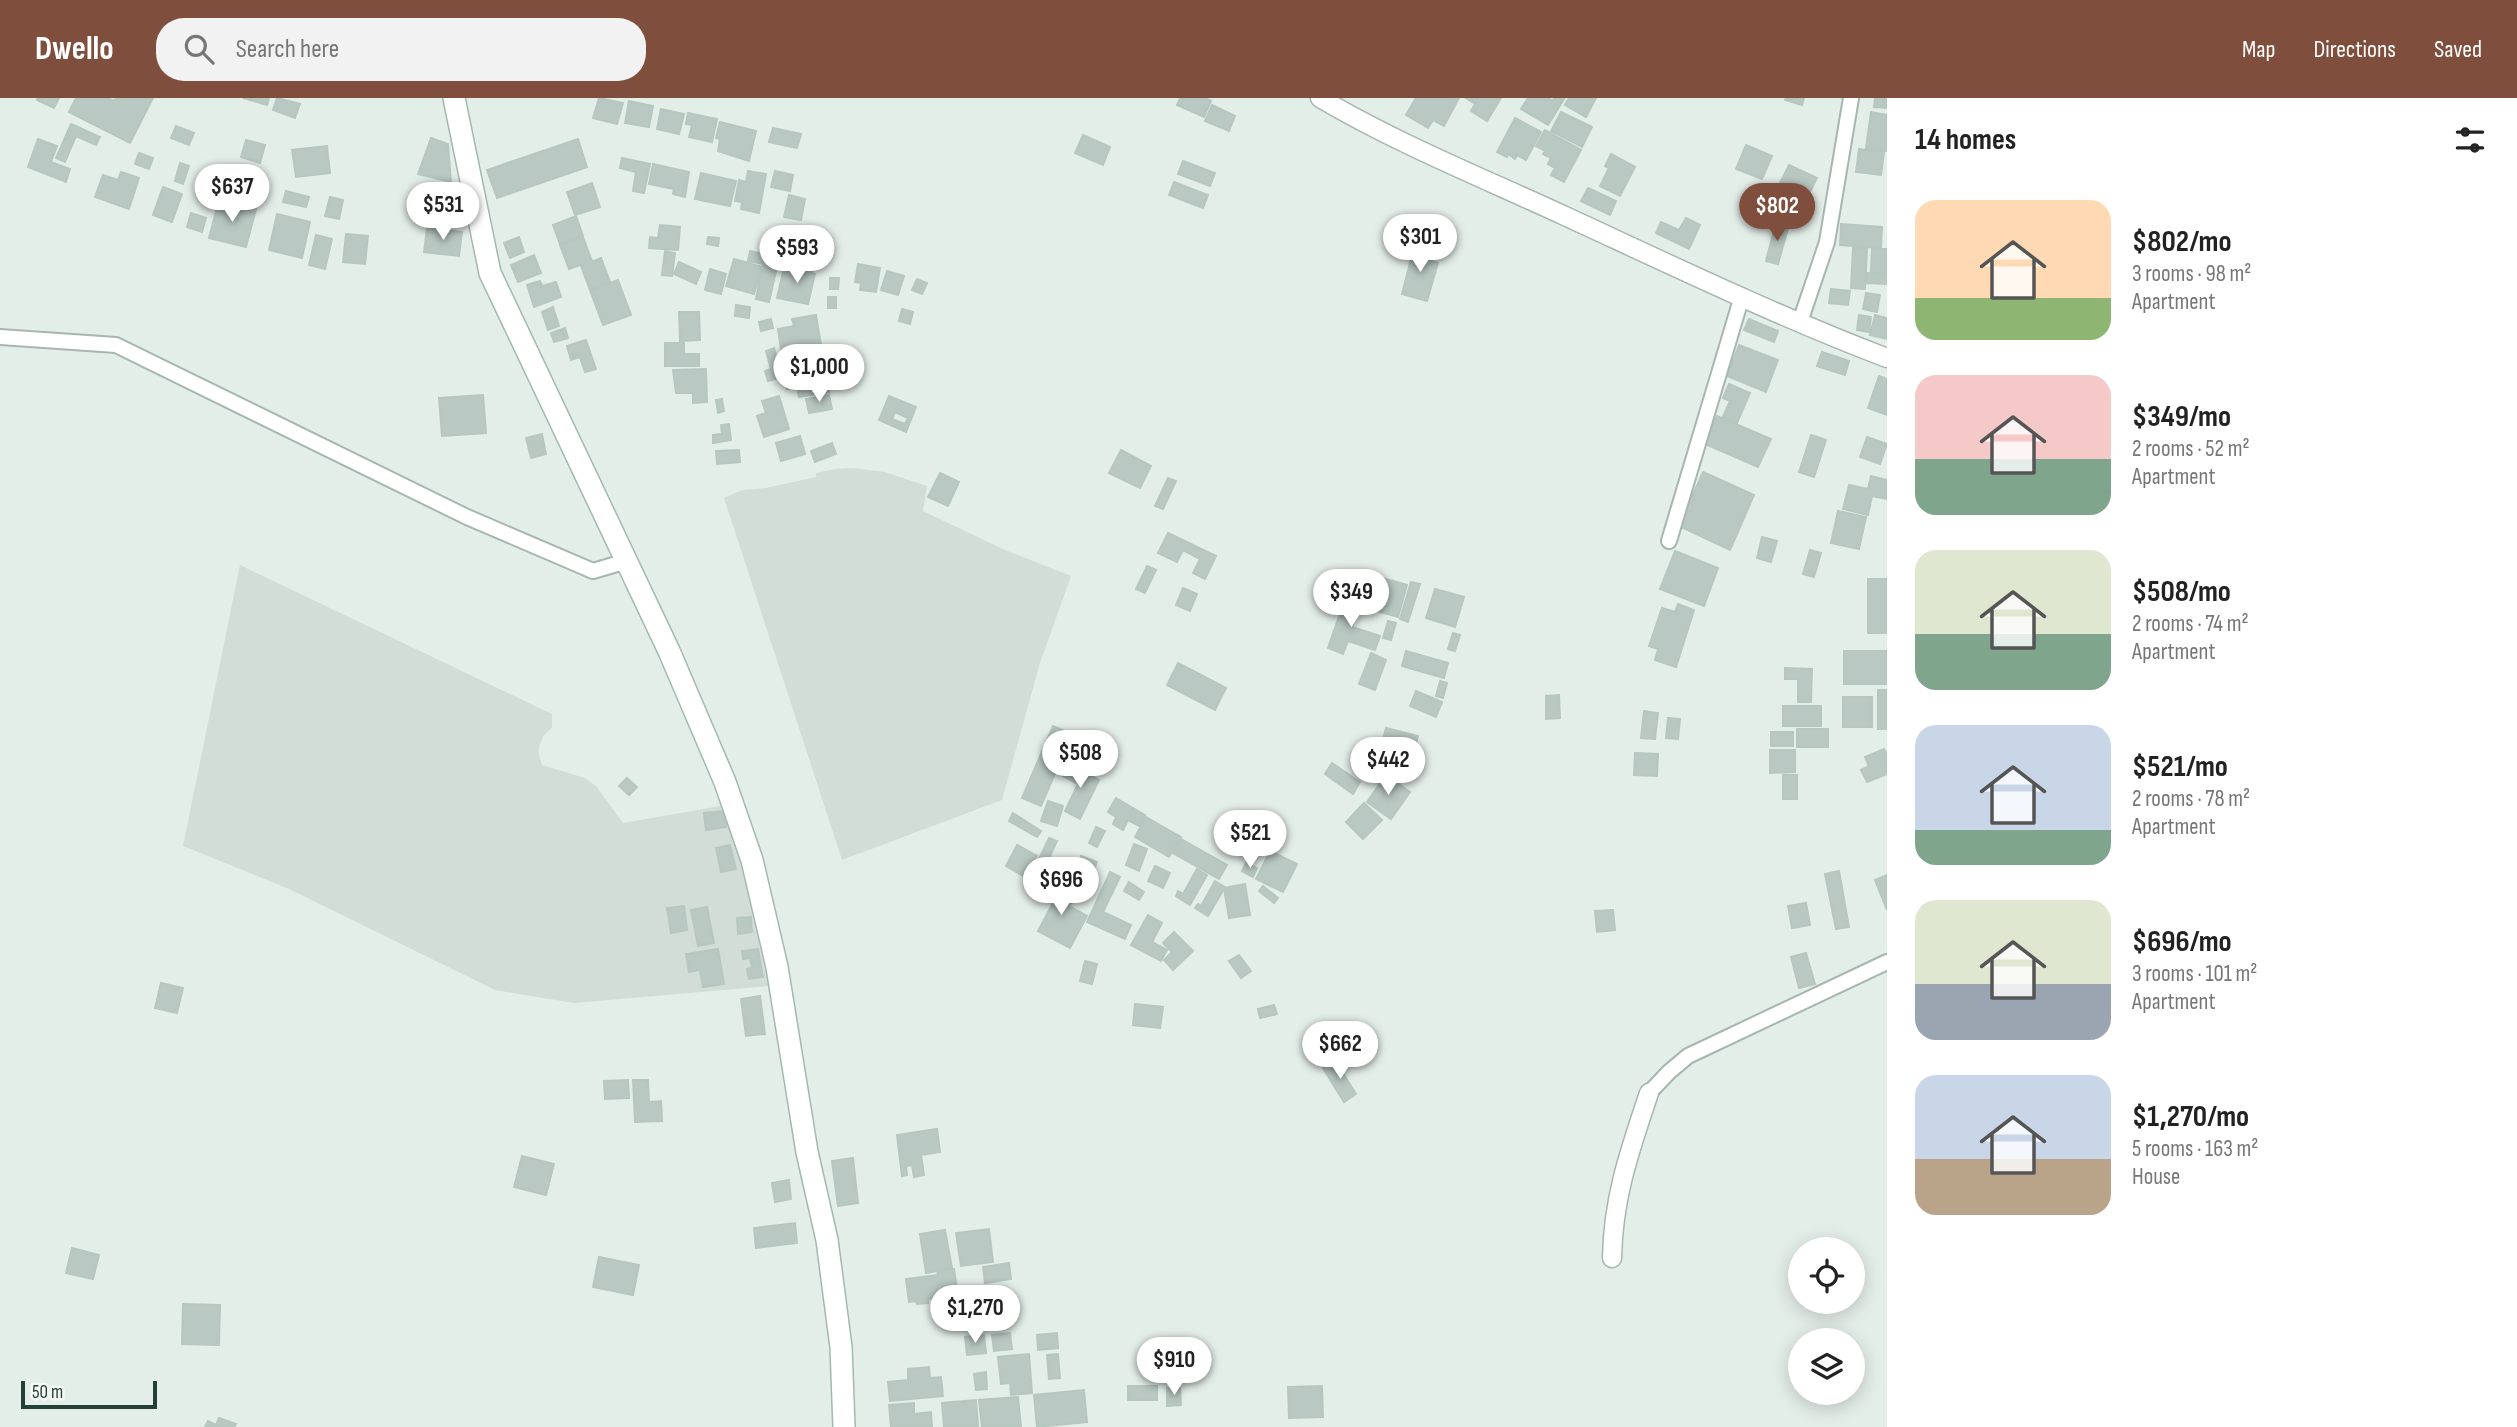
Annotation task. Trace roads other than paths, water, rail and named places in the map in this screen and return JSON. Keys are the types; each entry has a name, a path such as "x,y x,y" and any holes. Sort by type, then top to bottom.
{"main road":[{"path":"454,98 490,273 627,561 725,782 752,860 777,967 807,1152 827,1240 841,1347 844,1427"}],"street":[{"path":"1320,98 1362,123 1800,322 1887,358"},
{"path":"1800,322 1827,242 1851,98"},
{"path":"1669,541 1742,296"},
{"path":"0,337 116,345 467,517 593,571 627,561"},
{"path":"1612,1258 1613,1223 1620,1183 1649,1093 1688,1056 1887,962"}]}
